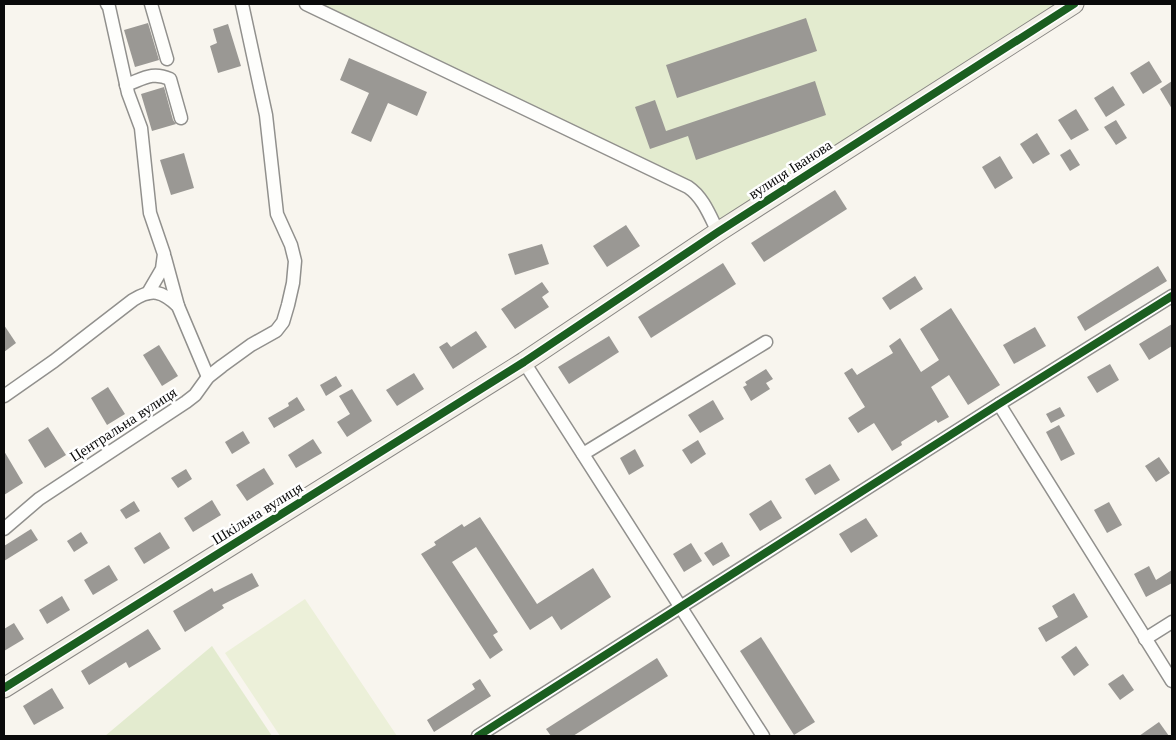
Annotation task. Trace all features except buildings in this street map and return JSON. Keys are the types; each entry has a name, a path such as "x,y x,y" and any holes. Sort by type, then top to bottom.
{"street":[{"path":"107,4 126,85 140,128 150,213 164,254 178,306 208,377"},
{"path":"151,4 167,59"},
{"name":"Центральна вулиця","path":"4,530 39,499 186,402 195,395 208,377 237,354 276,331 283,322 293,283 295,261 291,245 277,214 266,115 242,4"},
{"path":"306,4 688,187 702,201 718,232"},
{"name":"вулиця Іванова","path":"524,362 718,232 1074,4"},
{"path":"126,85 153,75 161,75 170,80 181,118"},
{"path":"148,293 162,269 164,254"},
{"path":"4,396 143,294 152,292 162,294 178,306"},
{"path":"478,736 1172,296"},
{"path":"583,454 766,342"},
{"path":"524,362 764,736"},
{"name":"Шкільна вулиця","path":"4,688 524,362"},
{"path":"999,404 1172,681"},
{"path":"1145,639 1172,622"}],"green space":[{"path":"306,4 1074,4 718,232 702,201"},
{"path":"305,599 397,736 280,736 225,653"},
{"path":"212,646 272,736 105,736"}],"cycle path":[{"path":"4,688 524,362 718,232 1074,4"},
{"path":"478,736 1172,296"}]}
